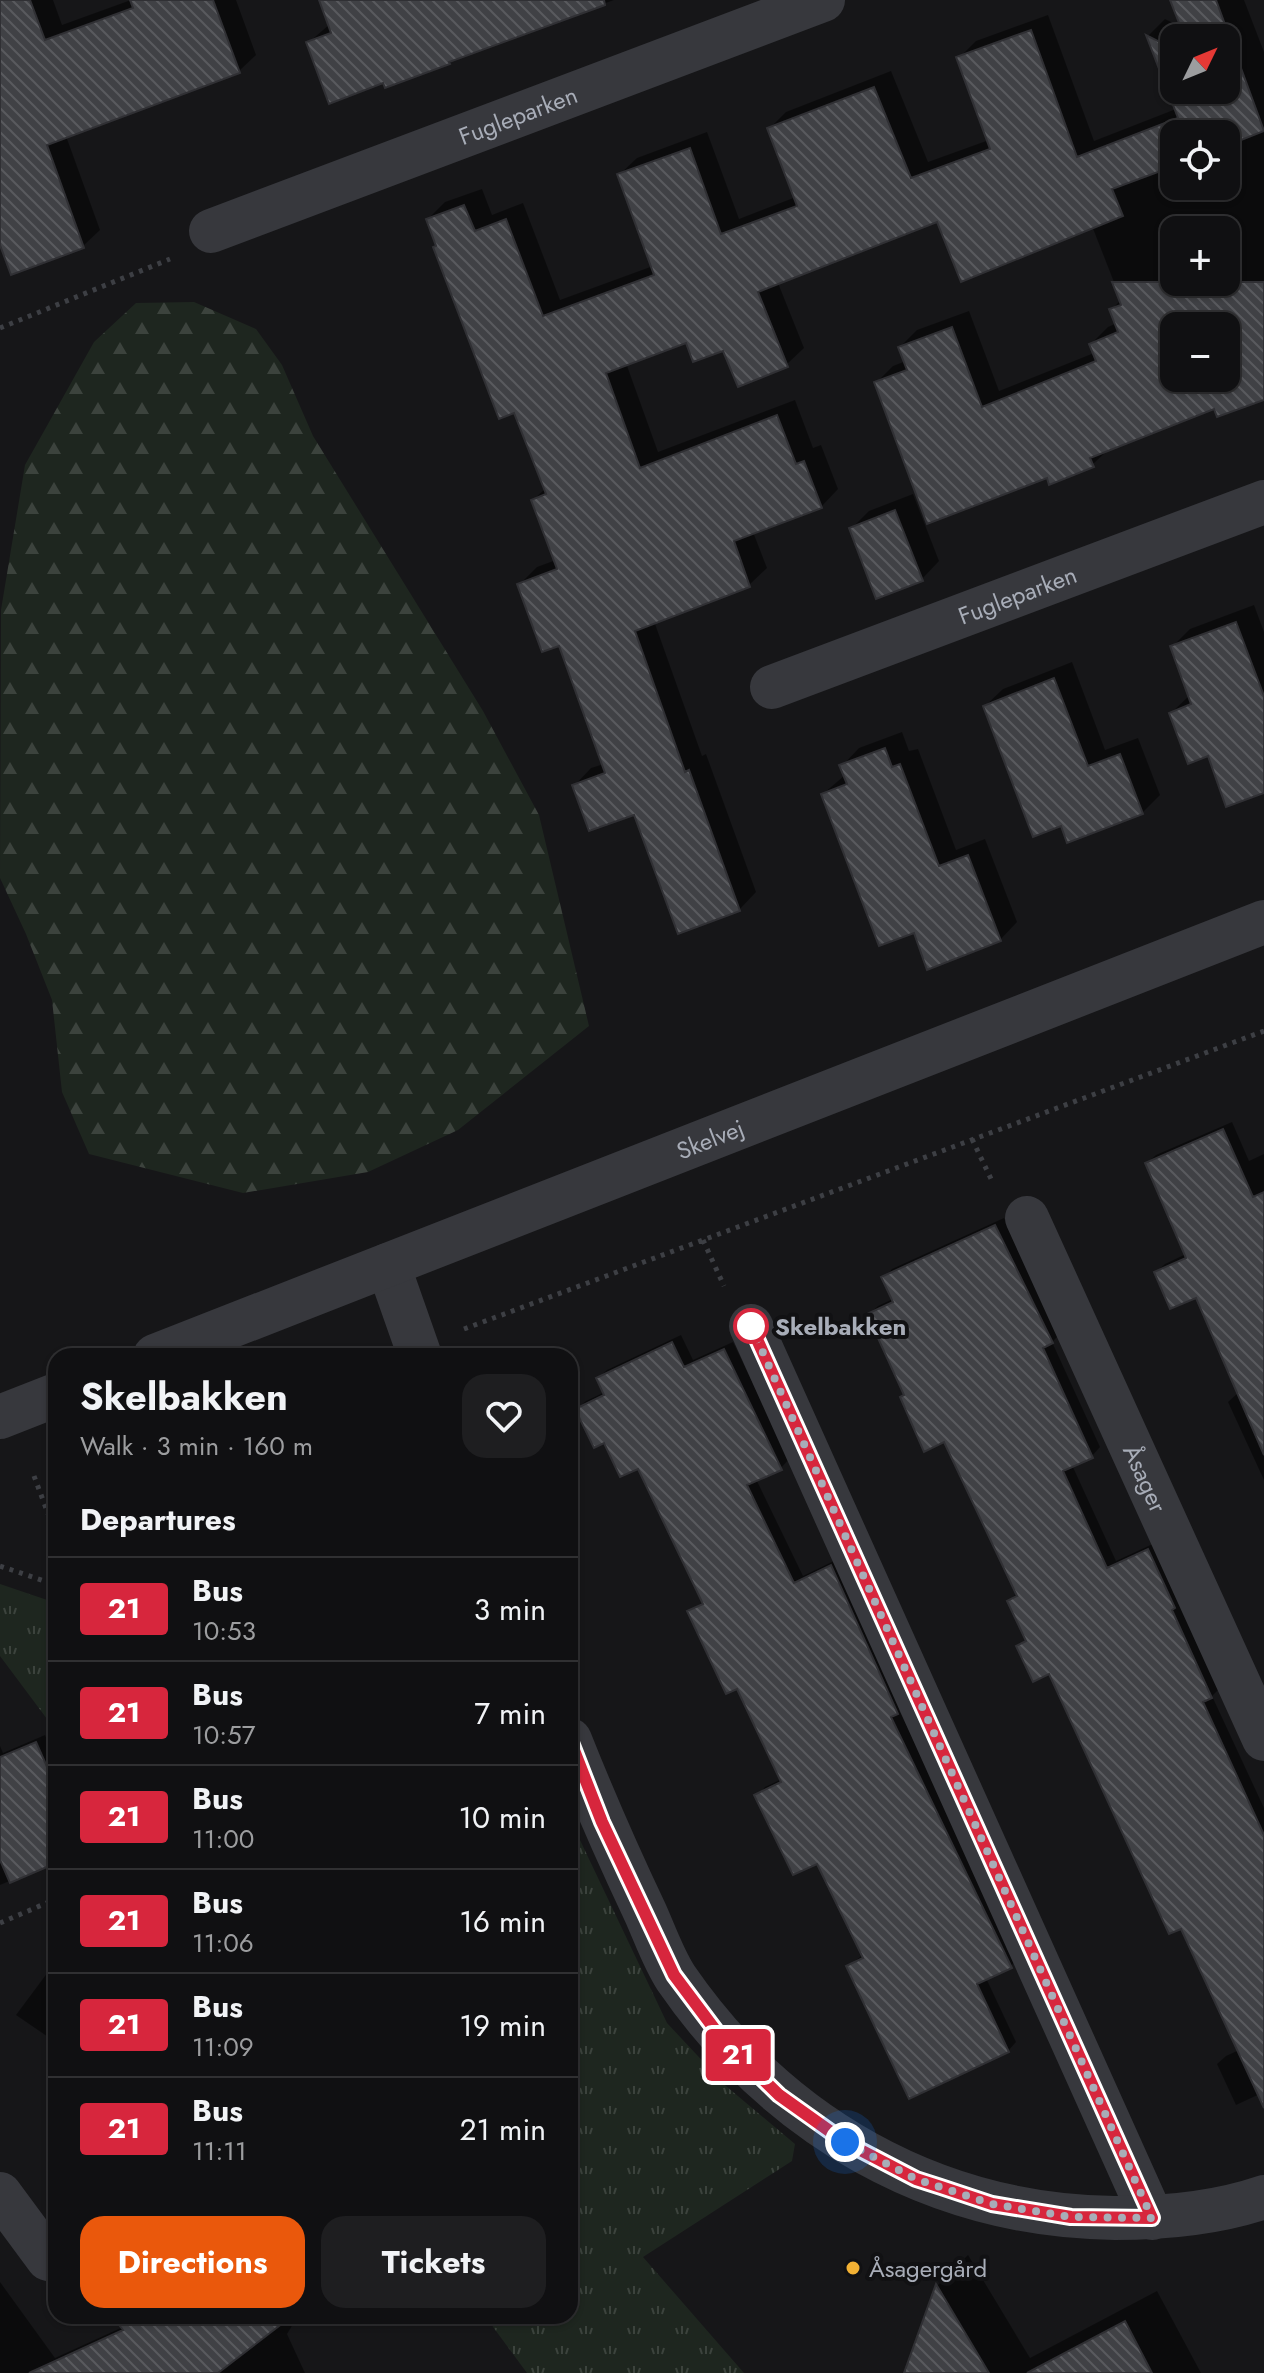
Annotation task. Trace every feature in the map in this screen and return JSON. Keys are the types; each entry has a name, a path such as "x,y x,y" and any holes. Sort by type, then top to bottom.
{"street":[{"name":"Fugleparken","path":"211,231 823,0"},
{"name":"Fugleparken","path":"772,687 1264,502"},
{"name":"Skelvej","path":"175,1348 1264,922"},
{"name":"Åsager","path":"1027,1218 1264,1739"},
{"path":"388,1265 417,1348"},
{"path":"751,1326 1152,2218"},
{"path":"0,1417 48,1398"},
{"path":"578,1760 602,1822 674,1975 722,2039 779,2095 845,2142 928,2183 992,2204 1071,2217 1152,2218 1242,2204 1264,2197"},
{"path":"0,2194 48,2259"}],"path":[{"path":"0,328 167,261 211,231"},
{"path":"426,1348 1261,1032 1264,1042"},
{"path":"34,1476 48,1514"},
{"path":"0,1566 48,1582"},
{"path":"0,1923 48,1902"}],"green space":[{"path":"194,302 256,329 282,365 313,436 483,711 539,815 589,1026 458,1130 368,1172 243,1193 89,1154 62,1092 52,1000 0,878 1,610 25,465 94,342 136,303"},
{"path":"0,1584 48,1600 48,1720 0,1656"},
{"path":"578,1838 667,2023 726,2086 795,2144 792,2161 643,2257 744,2373 527,2373 491,2324 578,2324"}],"building":[{"path":"0,0 30,0 45,40 133,8 130,0 213,0 240,73 47,145 84,248 11,275 0,245"},
{"path":"319,0 604,0 605,5 385,88 383,83 329,104 306,42 331,33"},
{"path":"1170,0 1216,0 1225,24 1179,24"},
{"path":"1031,30 1077,157 1160,125 1160,171 1112,189 1123,216 961,282 937,222 758,292 788,367 738,387 723,351 693,362 686,343 606,373 640,468 777,415 796,464 804,461 822,508 734,541 750,587 635,631 685,772 689,770 740,911 678,934 634,815 589,831 572,785 605,773 559,646 542,652 517,584 557,569 531,500 546,494 514,413 499,419 433,247 436,246 426,219 464,205 475,231 506,219 543,316 654,275 617,174 690,148 721,234 797,206 767,128 874,87 911,178 990,149 956,57"},
{"path":"1146,35 1160,42 1160,71"},
{"path":"1240,66 1264,131 1240,140 1240,120 1173,120 1178,118 1173,104 1240,104"},
{"path":"1112,282 1160,282 1160,296 1240,296 1240,282 1264,282 1264,400 1217,417 1214,409 1090,458 1094,467 1049,485 1047,478 927,524 874,382 907,370 898,347 952,327 982,407 1096,361 1089,344 1118,332 1109,309 1121,305"},
{"path":"895,510 923,581 876,599 849,528"},
{"path":"1236,622 1264,696 1264,793 1226,807 1208,756 1188,764 1169,713 1191,704 1170,646"},
{"path":"1054,678 1088,766 1120,754 1143,814 1067,843 1061,826 1033,837 983,706"},
{"path":"885,748 892,767 900,764 939,866 968,855 1001,941 927,970 914,933 879,946 821,794 847,784 839,765"},
{"path":"1223,1129 1253,1197 1264,1192 1264,1455 1196,1298 1170,1309 1154,1272 1186,1258 1145,1163"},
{"path":"995,1225 1053,1343 1043,1348 1093,1458 1063,1471 1107,1568 1148,1549 1212,1698 1203,1702 1264,1835 1264,2108 1181,1929 1169,1934 1049,1674 1033,1682 1016,1646 1026,1641 1007,1601 1017,1596 944,1442 924,1452 900,1397 904,1395 867,1314 893,1302 881,1277"},
{"path":"672,1342 684,1367 724,1349 782,1470 747,1485 794,1583 831,1565 898,1714 891,1717 1012,1968 977,1984 1009,2052 909,2099 846,1966 863,1958 817,1864 793,1875 754,1795 781,1782 737,1689 726,1694 687,1611 703,1604 638,1469 620,1477 604,1443 594,1448 578,1415 578,1408 604,1395 596,1378"},
{"path":"36,1742 48,1769 48,1866 10,1883 0,1860 0,1757"},
{"path":"936,2284 989,2373 904,2373"},
{"path":"1125,2321 1152,2373 1027,2373"},
{"path":"118,2324 282,2324 218,2373 29,2373 123,2330"}],"bus line":[{"name":"21","path":"578,1760 602,1822 674,1975 722,2039 779,2095 845,2142 916,2179 992,2204 1071,2217 1152,2218 751,1326"}],"place":[{"name":"Skelbakken","path":"751,1326"},
{"name":"Åsagergård","path":"853,2268"}],"route":[{"path":"751,1326 1152,2218 1071,2217 992,2204 916,2179 845,2142"}]}
